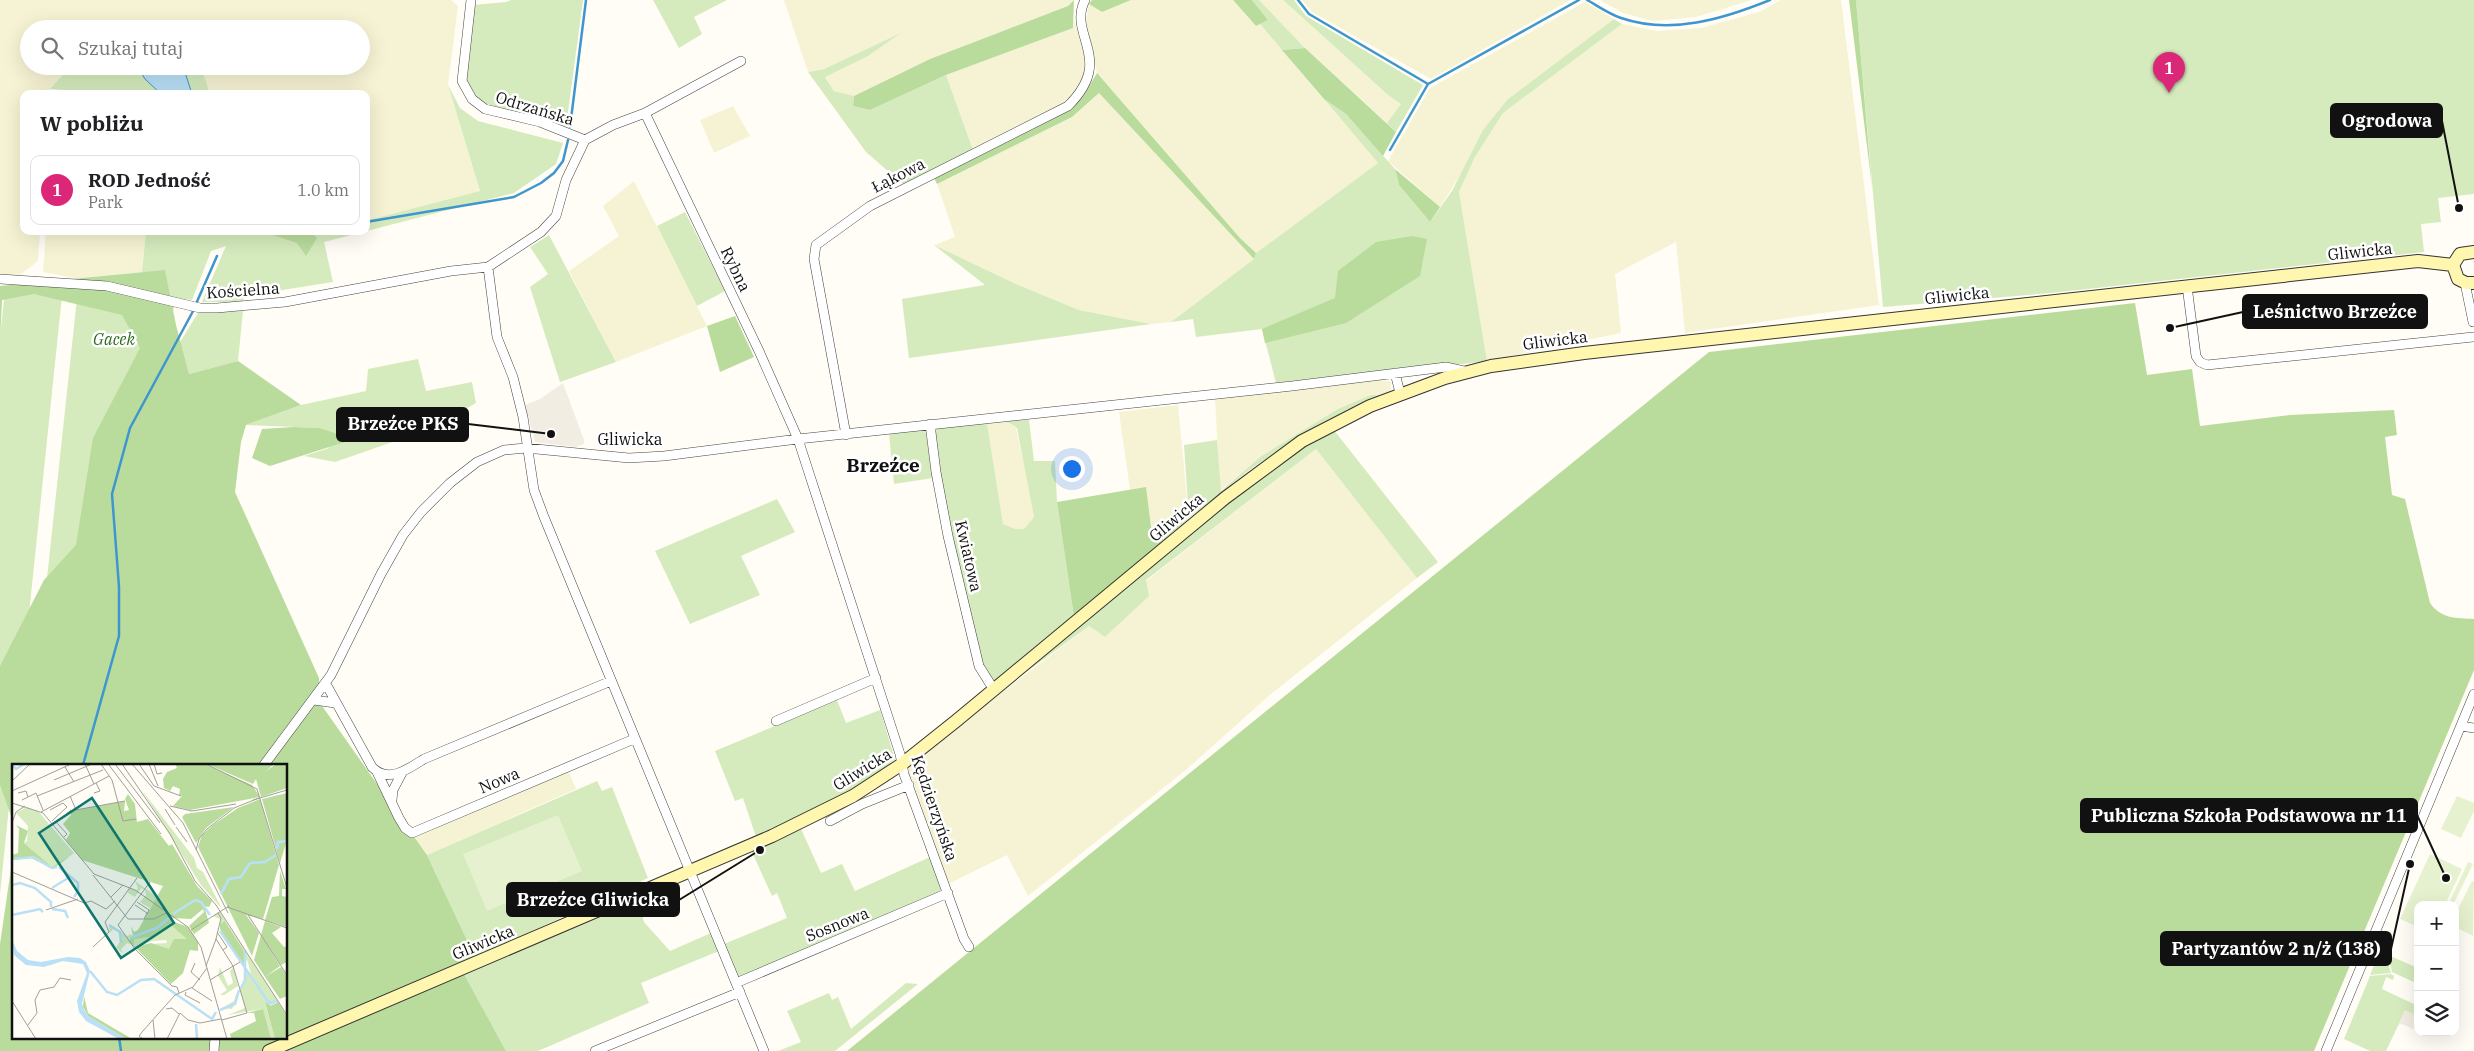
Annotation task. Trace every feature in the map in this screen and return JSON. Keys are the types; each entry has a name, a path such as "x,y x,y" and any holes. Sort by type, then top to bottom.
{"main road":[{"path":"2469,283 2456,275 2454,265 2460,254 2474,252"},
{"name":"Gliwicka","path":"269,1051 690,871 816,815 858,793 902,764 994,690 1262,468 1320,431 1400,393 1466,371 1510,362 1584,352 2418,261 2454,265"}],"street":[{"name":"Odrzańska","path":"471,0 462,81 472,99 485,109 540,122 585,140 566,180 556,216 541,232 488,267"},
{"name":"Łąkowa","path":"846,434 814,259 816,245 870,206 1068,106 1079,95 1087,79 1091,64 1082,20 1085,0"},
{"path":"585,140 612,125 645,113 741,61"},
{"name":"Rybna","path":"645,113 759,351 798,439"},
{"path":"488,267 497,337 513,378 523,418 526,448 534,490 634,739 764,1051"},
{"name":"Kościelna","path":"0,279 107,286 195,306 217,308 285,302 488,267"},
{"path":"2186,286 2196,356 2200,362 2207,365 2474,339 2469,283"},
{"path":"2472,322 2474,310"},
{"name":"Gliwicka","path":"265,764 326,684 381,574 403,535 421,512 450,483 477,462 504,450 526,448 629,458 664,456 798,439 1446,367 1466,371"},
{"path":"1394,373 1400,393"},
{"name":"Kwiatowa","path":"930,424 936,472 948,536 979,666 994,690"},
{"name":"Kędzierzyńska","path":"798,439 909,785 964,939 969,947"},
{"path":"776,721 876,678"},
{"path":"377,772 387,775 403,772 424,759 611,682"},
{"name":"Nowa","path":"326,684 335,703 377,772 399,818 405,828 412,833 634,739"},
{"path":"2326,1051 2474,694"},
{"path":"314,700 335,703"},
{"path":"2461,726 2474,728"},
{"path":"392,800 392,790 403,772"},
{"path":"830,821 862,804 909,785"},
{"name":"Sosnowa","path":"738,988 948,893"},
{"path":"595,1051 738,988"},
{"path":"214,1051 215,1038"}],"shaded area":[{"path":"0,0 451,0 458,6 448,85 480,191 372,219 370,219 370,90 209,90 204,75 370,75 370,20 20,20 20,75 63,75 50,90 20,90 20,235 40,235 38,261 21,274 0,278"},
{"path":"784,0 1074,0 1068,6 930,59 854,96 834,91 825,76 868,56 898,35 824,69 808,72"},
{"path":"1131,0 1233,0 1256,26 1260,24 1378,163 1256,253 1240,238 1097,73 1086,21 1089,4 1102,12"},
{"path":"1259,0 1283,0 1388,95 1401,104 1387,123 1305,48"},
{"path":"1302,0 1570,0 1431,79 1312,12"},
{"path":"1600,0 1752,0 1696,17 1653,21 1623,13"},
{"path":"1781,0 1841,0 1879,305 1685,333 1676,242 1615,274 1621,333 1487,361 1459,192 1475,157 1503,113 1622,24 1657,31 1701,28 1759,12"},
{"path":"1585,2 1614,19 1508,99 1440,207 1388,161 1430,88"},
{"path":"1074,20 1087,64 1083,80 1075,94 1064,104 973,150 946,75 1073,28"},
{"path":"1099,93 1254,259 1171,322 1151,324 1079,310 1016,284 934,245 955,237 937,184 1072,117"},
{"path":"733,106 750,136 714,153 700,120"},
{"path":"634,181 707,326 616,362 569,271 619,236 603,206"},
{"path":"46,235 146,235 142,272 79,279 43,272"},
{"path":"1381,380 1391,382 1391,391 1382,395 1371,395 1260,457 1220,491 1215,399"},
{"path":"563,383 584,444 576,447 535,442 525,405 540,399"},
{"path":"1178,405 1189,518 1153,543 1146,488 1130,490 1119,412"},
{"path":"1006,421 1016,428 1034,517 1024,529 1015,529 1003,524 987,423"},
{"path":"1316,449 1417,578 1271,694 1187,769 1028,896 1007,855 948,884 907,765 1089,626 1105,637 1146,581"},
{"path":"568,770 576,789 427,855 415,837"},
{"path":"2405,1010 2414,1014 2414,1029 2402,1024 2398,1025"}],"green space":[{"path":"511,0 583,0 566,127 486,104 475,98 466,81 474,5"},
{"path":"653,0 727,0 694,17 702,34 679,48"},
{"path":"1074,0 1073,28 946,75 870,110 853,106 854,96 930,59 1068,6"},
{"path":"1092,0 1131,0 1102,12 1089,4"},
{"path":"1233,0 1252,0 1268,20 1256,26"},
{"path":"1252,0 1259,0 1305,48 1282,50 1260,24 1268,20"},
{"path":"1283,0 1294,0 1306,16 1423,85 1396,132 1387,123 1401,104 1388,95"},
{"path":"1849,0 1856,0 1872,187"},
{"path":"1856,0 2474,0 2474,194 2438,198 2441,222 2421,224 2424,252 2051,293 1883,307"},
{"path":"1614,19 1622,24 1503,113 1475,157 1459,192 1487,361 1439,364 1276,383 1262,329 1196,337 1193,319 1171,322 1254,259 1256,253 1378,163 1324,99 1346,114 1395,169 1399,185 1430,222 1452,191 1483,130 1508,99"},
{"path":"901,33 868,56 825,77 834,91 854,96 853,106 870,110 946,75 973,150 904,185 866,152 808,72 824,69"},
{"path":"1305,48 1396,132 1383,156 1346,114 1324,99 1282,50"},
{"path":"1097,73 1240,238 1256,253 1254,259 1099,93 1072,117 937,184 934,178 1068,111 1084,95"},
{"path":"63,75 204,75 209,90 64,90 50,89"},
{"path":"448,85 460,108 478,121 563,143 556,164 514,193 370,230 370,219 480,191"},
{"path":"1395,169 1440,207 1430,222 1399,185"},
{"path":"685,212 725,291 697,306 657,226"},
{"path":"146,235 351,235 324,242 333,282 244,296 243,302 202,302 226,246 211,251 192,300 170,297 142,272"},
{"path":"273,235 314,235 317,238 306,256 297,243"},
{"path":"549,235 616,362 560,382 530,287 548,274 530,247"},
{"path":"1412,236 1427,239 1420,276 1346,323 1265,343 1262,329 1335,298 1338,271 1376,242"},
{"path":"934,245 1016,284 1079,310 1151,324 909,358 902,299 985,285"},
{"path":"165,270 176,325 189,374 238,361 301,405 246,425 241,442 235,492 319,678 320,703 427,855 475,957 464,974 506,1051 0,1051 0,944 12,862 12,1038 288,1038 288,764 12,764 12,818 0,785 0,666 44,580 76,545 93,438 140,348 122,315 34,294 2,300 0,340 0,286"},
{"name":"Gacek","path":"63,286 0,894 0,337 5,291"},
{"name":"Gacek","path":"78,289 175,305 27,764"},
{"path":"2135,303 2147,375 2192,369 2200,426 2290,415 2394,410 2397,435 2385,437 2392,495 2405,499 2430,603 2439,612 2449,617 2474,619 2474,670 2314,1051 847,1051 1709,352"},
{"path":"243,311 238,361 189,374 180,342 198,313"},
{"path":"735,316 754,357 720,372 707,326"},
{"path":"418,359 426,391 472,382 476,403 430,429 335,462 304,456 329,448 319,428 246,425 301,405 366,391 368,369"},
{"path":"1371,395 1382,395 1316,426 1248,471 1189,518 1184,445 1217,440 1221,491 1260,457 1338,409"},
{"path":"1029,420 1034,461 1055,461 1057,502 1074,617 994,683 976,646 942,485 933,428 987,423 1003,524 1015,529 1024,529 1034,517 1017,428 1006,421"},
{"path":"319,428 354,439 270,466 252,458 262,429"},
{"path":"925,428 933,478 894,484 889,434"},
{"path":"1333,429 1438,562 1417,578 1316,449 1146,580 1149,596 1105,637 1089,626 1018,678 1072,630 1291,453"},
{"path":"1146,487 1153,542 1189,518 1074,617 1057,502"},
{"path":"777,499 795,532 741,556 760,595 690,624 655,551"},
{"path":"837,700 846,723 880,710 895,759 862,785 756,837 743,798 735,801 715,751"},
{"path":"597,781 602,791 612,787 648,878 475,957 427,855"},
{"path":"2457,796 2474,803 2474,811 2461,838 2441,829"},
{"path":"558,815 582,871 487,911 463,854"},
{"path":"801,829 821,873 842,864 855,891 930,857 941,891 869,924 738,978 724,944 787,918 777,893 772,896 752,852"},
{"path":"2430,854 2462,869 2447,901 2414,901 2414,925 2400,919"},
{"path":"2468,862 2473,864 2455,901 2450,901"},
{"path":"2472,881 2474,882 2473,936 2459,929 2459,907"},
{"path":"637,898 644,922 670,951 711,933 719,951 641,983 649,1003 538,1051 506,1051 464,974"},
{"path":"2380,951 2385,953 2391,973 2370,975"},
{"path":"2388,955 2414,966 2414,982 2392,972"},
{"path":"2391,974 2394,976 2393,980 2386,977 2382,989 2414,1004 2414,1014 2405,1011 2386,1051 2370,1051 2344,1039 2370,976"},
{"path":"906,983 918,984 835,1051 778,1051 801,1042 787,1011 829,993 832,1000 838,997 851,1029"}],"water":[{"path":"143,75 186,75 191,90 157,90"}],"waterway":[{"path":"570,127 586,0"},
{"path":"1298,0 1309,14 1428,84 1579,0"},
{"path":"1587,0 1621,18 1659,25 1678,25 1715,19 1770,0"},
{"path":"1390,150 1428,84"},
{"path":"370,221 514,197 541,183 554,173 563,161 568,140"},
{"path":"83,764 119,636 119,587 112,494 130,428 192,313 217,256"},
{"path":"119,1038 121,1051"}],"place":[{"name":"ROD Jedność","path":"2169,93"},
{"name":"Ogrodowa","path":"2459,208"},
{"name":"Leśnictwo Brzeźce","path":"2170,328"},
{"name":"Brzeźce PKS","path":"551,434"},
{"name":"Brzeźce Gliwicka","path":"760,850"},
{"name":"Partyzantów 2 n/ż (138)","path":"2410,864"},
{"name":"Publiczna Szkoła Podstawowa nr 11","path":"2446,878"}],"district":[{"name":"Brzeźce","path":"883,465"}]}
